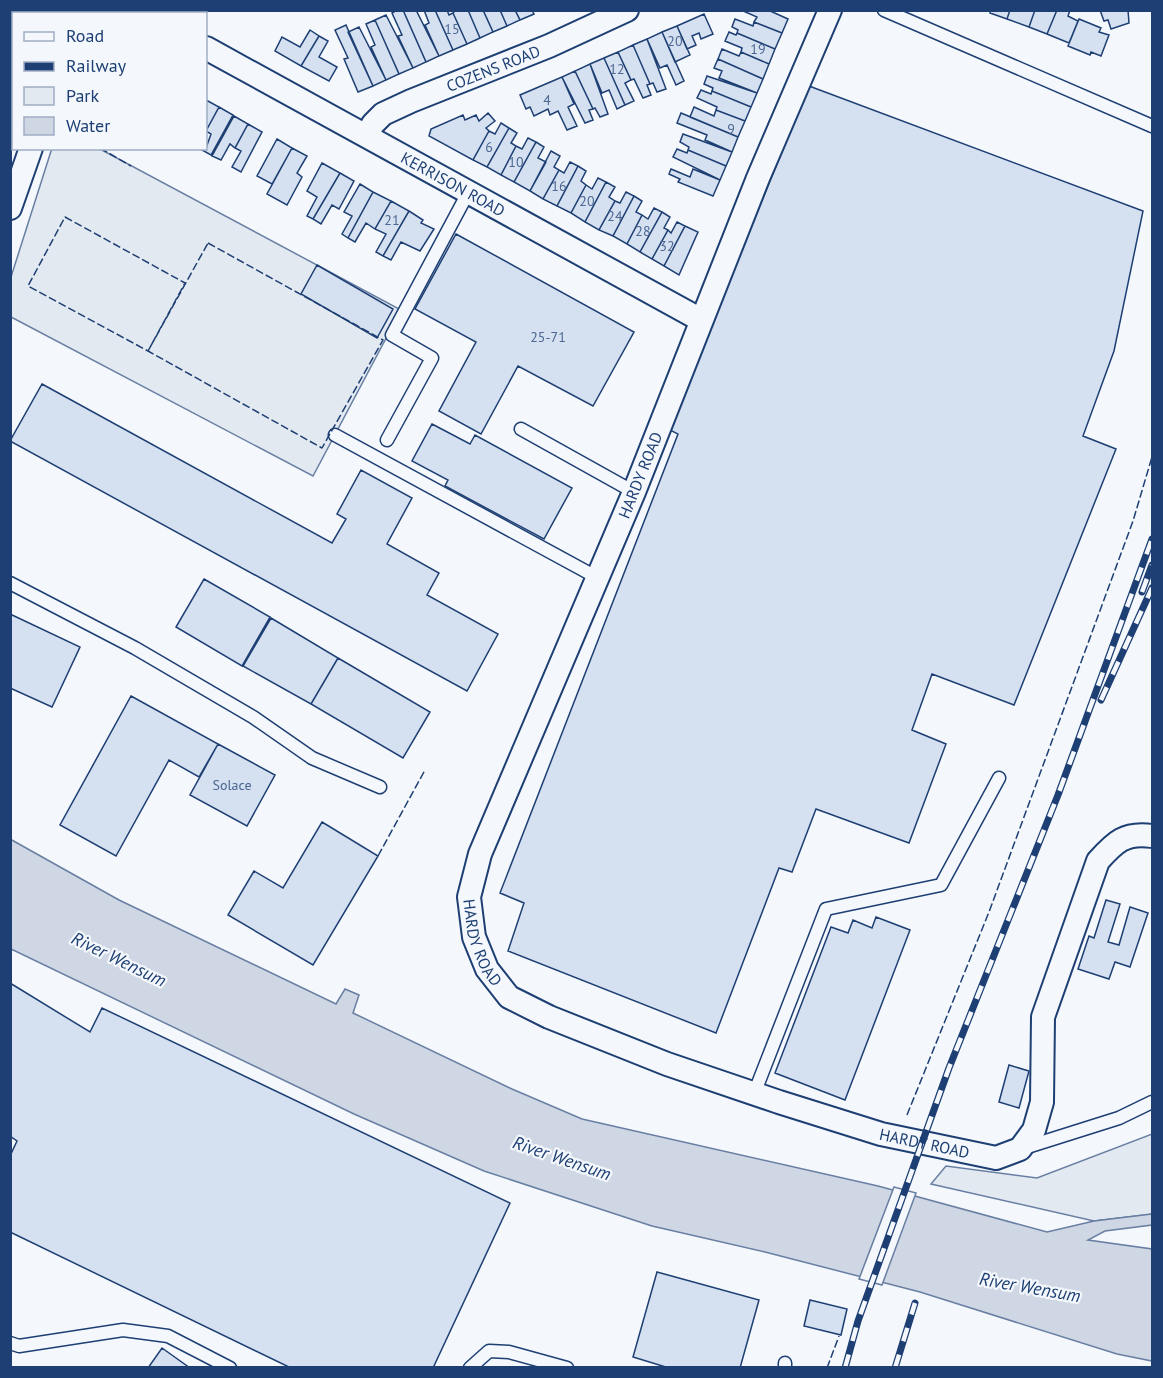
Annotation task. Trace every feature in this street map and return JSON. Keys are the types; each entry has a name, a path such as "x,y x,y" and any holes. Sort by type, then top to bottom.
{"street":[{"name":"HARDY ROAD","path":"830,10 701,320 634,492 480,854 469,897 474,937 487,969 509,997 549,1017 667,1064 881,1134 996,1158 1020,1149"},
{"name":"COZENS ROAD","path":"367,135 373,124 383,114 411,100 549,46 613,13"},
{"name":"KERRISON ROAD","path":"207,49 701,320"},
{"path":"10,208 29,150"},
{"path":"1020,1149 1034,1130 1042,1102 1043,1017 1098,861 1115,841 1140,834 1152,836"}],"lane":[{"path":"884,10 1152,126"},
{"path":"387,440 432,358 392,336 469,191"},
{"path":"521,429 634,492"},
{"path":"334,435 598,578"},
{"path":"10,583 135,648 252,717 312,758 381,787"},
{"path":"754,1094 826,909 941,885 999,778"},
{"path":"1020,1149 1119,1118 1152,1102"},
{"path":"10,1343 19,1346 123,1330 168,1336 230,1368"},
{"path":"470,1368 489,1351 508,1352 567,1368"}],"green space":[{"path":"51,150 102,150 401,310 313,476 11,317 11,277"},
{"path":"1152,1134 1152,1214 1094,1221 931,1184 946,1166 1037,1178"}],"water":[{"name":"River Wensum","path":"10,839 119,900 336,1004 345,989 359,995 353,1013 512,1089 582,1119 878,1186 1047,1232 1094,1221 1152,1214 1152,1225 1105,1231 1088,1240 1152,1249 1152,1361 1117,1354 920,1292 652,1226 484,1171 354,1114 11,949"}],"pier":[{"path":"894,1187 916,1193 882,1285 859,1279"}],"building":[{"path":"403,10 426,62 413,68 398,36 402,35 392,13"},
{"path":"403,10 416,10 439,56 426,62"},
{"path":"424,10 435,10 453,50 439,56 425,25 429,23"},
{"path":"435,10 447,10 449,15 453,13 467,44 453,50"},
{"path":"456,10 468,10 480,38 467,44 453,13"},
{"path":"468,10 483,10 493,32 480,38"},
{"path":"483,10 500,10 507,26 493,32"},
{"path":"500,10 515,10 520,20 507,26"},
{"path":"515,10 532,10 534,14 520,20"},
{"path":"741,10 768,10 788,19 782,33 754,22 757,17"},
{"path":"991,10 1010,10 1007,19 990,13"},
{"path":"1010,10 1035,10 1029,27 1007,19"},
{"path":"1035,10 1057,10 1047,34 1029,27"},
{"path":"1057,10 1070,10 1068,16 1078,21 1069,43 1047,34"},
{"path":"1100,10 1128,10 1129,23 1111,29 1108,20 1104,21"},
{"path":"704,14 713,34 701,39 699,33 692,36 696,45 687,49 677,26"},
{"path":"386,15 413,68 399,74 375,20"},
{"path":"735,19 753,26 754,22 782,33 775,49 737,33 738,30 732,27"},
{"path":"1079,19 1101,28 1099,32 1109,35 1101,56 1091,52 1090,55 1068,46"},
{"path":"375,20 399,74 386,80 371,47 375,45 366,24"},
{"path":"346,25 373,86 358,92 344,59 348,58 335,30"},
{"path":"677,26 690,55 675,62 662,32"},
{"path":"359,27 386,80 373,86 348,32"},
{"path":"310,30 319,36 301,66 275,51 282,37 300,47"},
{"path":"662,32 684,81 676,85 667,65 660,68 647,39"},
{"path":"729,32 736,35 737,33 775,49 769,64 741,52 742,48 725,41"},
{"path":"319,36 328,41 319,57 337,67 329,81 301,66"},
{"path":"647,39 666,89 657,92 653,83 650,84 633,45"},
{"path":"633,45 650,84 647,85 651,95 643,98 634,79 631,80 618,52"},
{"path":"722,49 739,56 741,52 769,64 763,79 718,59"},
{"path":"618,52 631,80 625,83 634,101 625,105 604,58"},
{"path":"604,58 625,105 617,109 609,90 602,93 590,64"},
{"path":"718,59 763,79 757,93 719,78 722,71 714,68"},
{"path":"590,64 608,114 600,117 595,108 593,109 575,71"},
{"path":"575,71 593,109 589,110 593,120 585,123 562,77"},
{"path":"707,76 757,93 751,107 712,91 713,88 704,84"},
{"path":"562,77 574,104 568,107 577,126 567,130 558,111 550,115 548,109 534,116 530,107 526,109 520,95"},
{"path":"809,86 1143,211 1114,351 1083,436 1116,449 1014,705 932,674 912,730 946,744 909,843 816,809 792,872 779,868 716,1033 508,951 524,903 500,893 678,434 668,429"},
{"path":"701,90 711,94 712,91 751,107 745,121 716,110 717,107 697,98"},
{"path":"207,101 219,107 207,129"},
{"path":"219,107 233,115 211,155 202,150 207,150 211,134 207,129"},
{"path":"694,107 714,116 716,110 745,121 738,137 690,117"},
{"path":"488,113 495,121 486,128 489,131 473,160 429,136 431,129 463,115 465,120 476,115 479,121"},
{"path":"681,113 738,137 732,152 705,140 707,135 677,123"},
{"path":"234,116 248,124 235,148 230,144 221,160 212,156"},
{"path":"501,123 509,128 487,167 473,160 489,131 495,134"},
{"path":"248,124 262,132 241,172 232,167 241,151 235,148"},
{"path":"509,128 517,133 511,143 516,146 501,175 487,167"},
{"path":"683,134 732,152 726,166 688,150 689,147 680,142"},
{"path":"528,138 536,142 514,182 501,175 516,146 522,149"},
{"path":"277,139 292,148 272,184 257,176"},
{"path":"536,142 544,147 538,158 546,162 530,191 514,182"},
{"path":"292,148 307,156 297,173 302,177 287,205 267,194"},
{"path":"677,149 687,153 688,150 726,166 720,180 673,157"},
{"path":"551,151 560,156 554,167 559,170 543,199 530,191"},
{"path":"570,162 578,166 557,206 543,199 559,170 564,173"},
{"path":"322,163 340,173 313,219 307,216 317,197 307,191"},
{"path":"578,166 586,171 581,181 586,185 571,213 557,206"},
{"path":"671,169 690,177 693,169 720,180 713,196 678,182 680,179 669,174"},
{"path":"340,173 354,181 339,209 332,205 321,224 313,219"},
{"path":"598,178 606,182 585,222 571,213 586,185 592,189"},
{"path":"606,182 615,187 609,197 615,201 599,230 585,222"},
{"path":"360,184 373,192 348,238 342,234 352,216 344,212"},
{"path":"373,192 391,201 375,229 366,223 355,242 348,238"},
{"path":"626,192 634,196 613,236 599,230 615,201 620,203"},
{"path":"634,196 642,201 636,212 642,215 627,244 613,236"},
{"path":"391,201 409,211 383,256 376,252 386,234 375,229"},
{"path":"654,208 662,212 640,252 627,244 642,215 648,219"},
{"path":"409,211 423,220 421,223 434,229 420,251 401,242 391,260 383,256"},
{"path":"662,212 670,217 664,228 668,230 652,259 640,252"},
{"path":"677,222 685,226 664,266 652,259 668,230 671,233"},
{"path":"685,226 698,232 679,275 664,266"},
{"path":"456,234 634,332 593,406 518,366 481,434 439,411 476,342 415,309"},
{"path":"317,265 393,309 377,338 301,294"},
{"path":"42,384 332,543 346,519 337,514 361,470 412,498 387,544 439,573 427,595 498,634 467,691 10,441"},
{"path":"432,424 470,444 475,435 572,488 544,539 445,486 448,480 412,461"},
{"path":"204,579 270,617 242,666 176,627"},
{"path":"10,614 80,647 52,707 10,688"},
{"path":"271,618 338,658 311,704 243,666"},
{"path":"338,658 430,712 403,758 311,704"},
{"path":"131,696 218,744 199,777 169,760 116,856 60,825"},
{"name":"Solace","path":"218,744 275,775 247,826 190,795"},
{"path":"322,822 378,856 313,965 228,915 254,871 283,888"},
{"path":"1106,900 1120,904 1108,942 1119,945 1130,907 1148,913 1130,967 1115,962 1109,979 1078,969 1089,936 1094,938"},
{"path":"876,917 910,930 845,1100 775,1073 831,927 848,933 853,920 872,928"},
{"path":"10,983 90,1032 102,1008 510,1203 433,1368 291,1368 10,1232 10,1156 17,1141 10,1136"},
{"path":"1009,1065 1029,1071 1019,1108 999,1102"},
{"path":"657,1272 759,1300 740,1368 669,1368 633,1357"},
{"path":"810,1300 847,1309 841,1335 804,1326"},
{"path":"162,1348 190,1368 148,1368"}],"railway":[{"path":"845,1368 858,1321 949,1068 1058,795 1152,539"},
{"path":"1142,592 1152,565"},
{"path":"1101,700 1152,588"},
{"path":"895,1368 915,1303"}],"fence":[{"path":"10,131 12,126"},
{"path":"103,150 131,166"},
{"path":"65,217 185,283 148,351 28,286 65,217"},
{"path":"208,243 383,340 322,448 148,351 208,243"},
{"path":"907,1115 989,912 1133,521 1152,457"},
{"path":"378,856 425,770"},
{"path":"827,1368 839,1336"}]}
